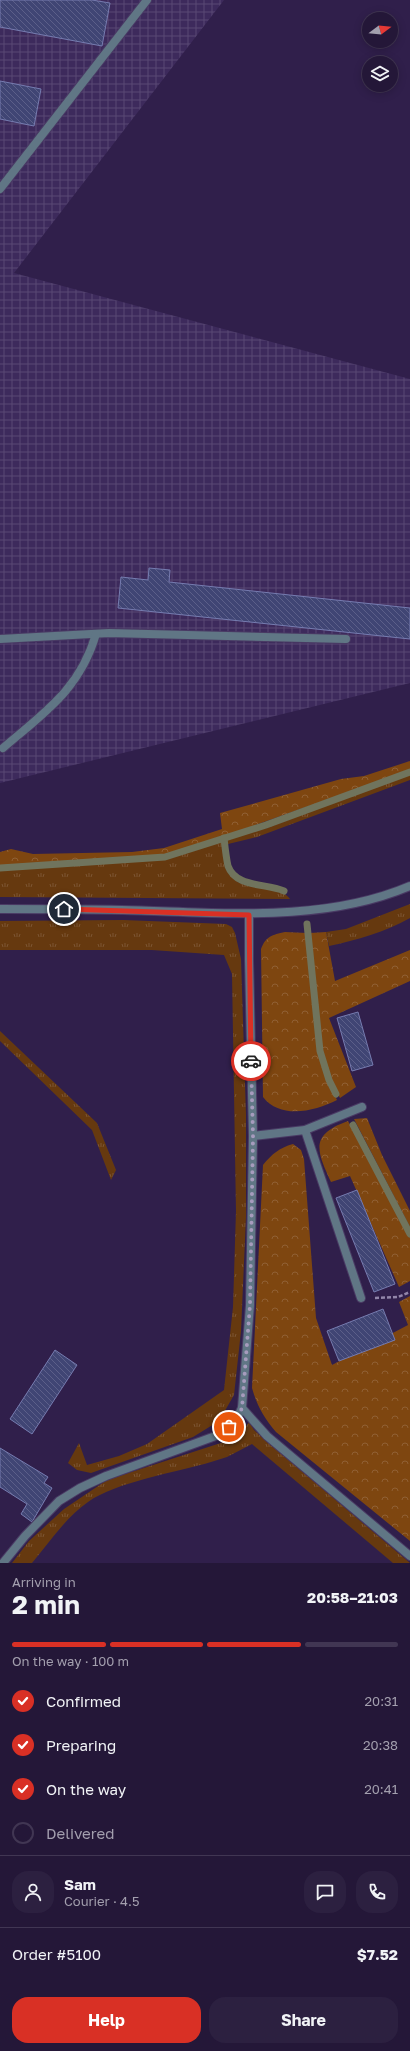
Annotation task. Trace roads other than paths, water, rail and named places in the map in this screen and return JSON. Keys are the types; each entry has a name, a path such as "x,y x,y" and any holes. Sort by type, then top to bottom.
{"street":[{"path":"0,189 147,0"},
{"path":"0,639 96,634 346,639"},
{"path":"3,748 60,699 84,667 96,634"},
{"path":"0,910 121,910 249,915 357,903 410,886"},
{"path":"3,1563 25,1536 59,1501 106,1476 221,1434 237,1418 242,1408 250,1305 253,1136 249,915"},
{"path":"253,1136 305,1130 362,1107"},
{"path":"305,1130 361,1298"},
{"path":"242,1408 267,1436 410,1556"}],"waterway":[{"path":"0,868 165,857 266,825 410,772"},
{"path":"224,838 228,866 232,873 238,878 252,884 284,891"},
{"path":"307,924 320,1051 329,1080 336,1094"},
{"path":"353,1125 410,1234"}]}
